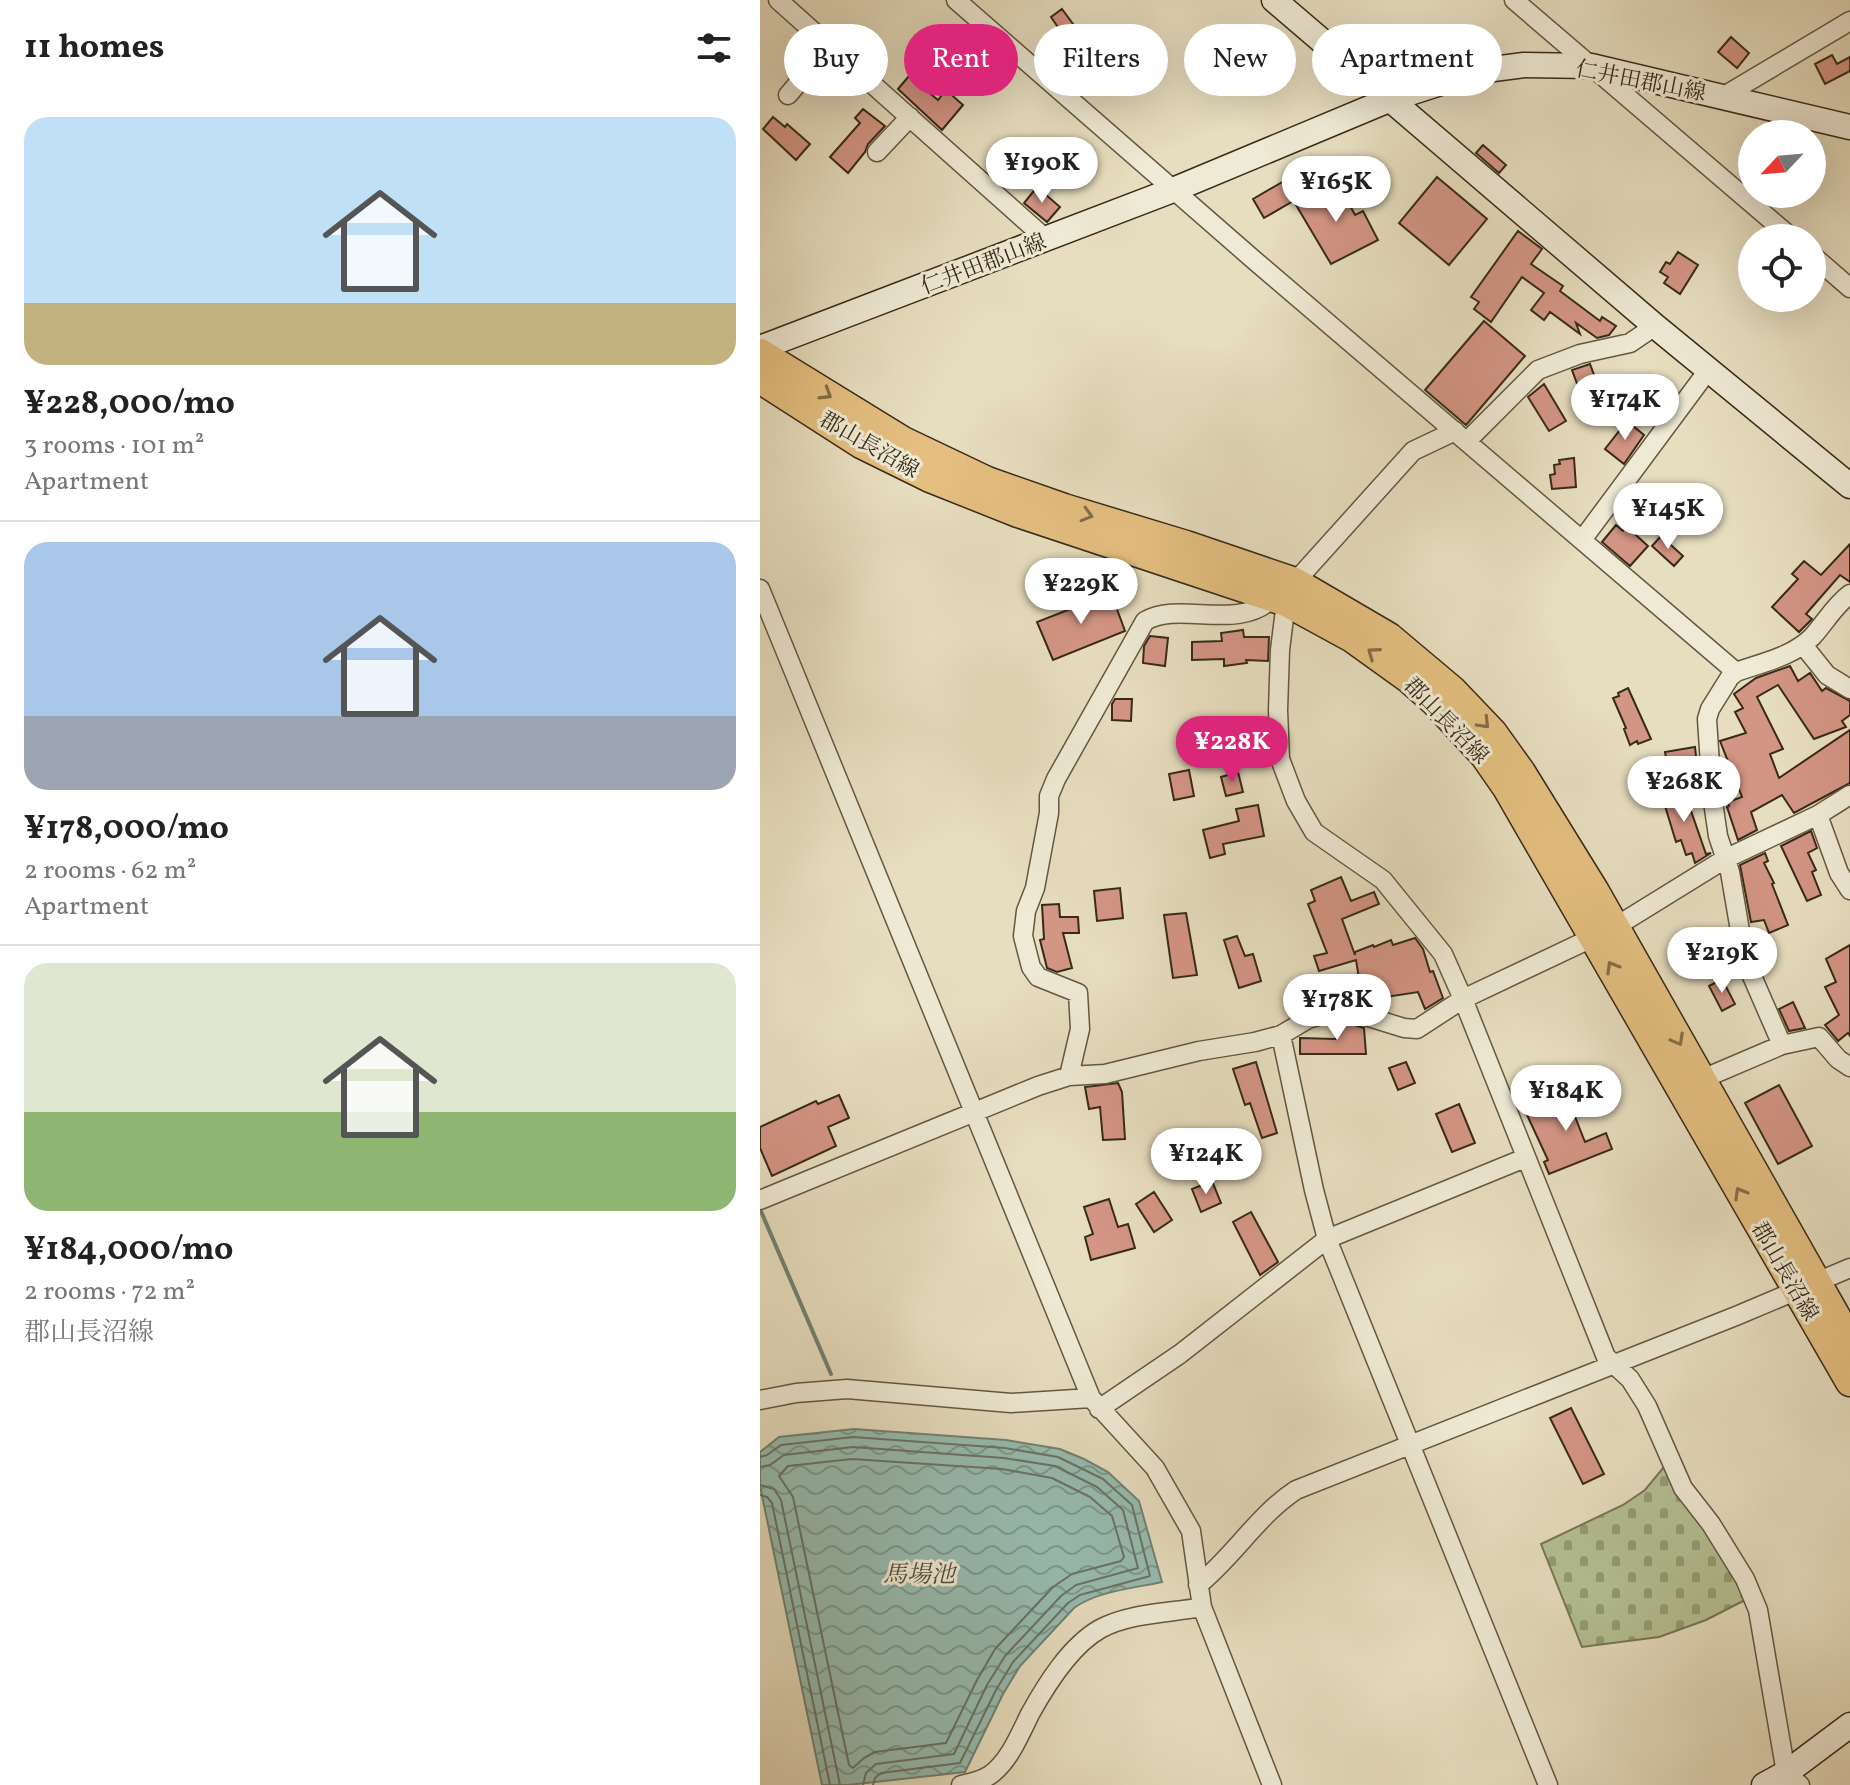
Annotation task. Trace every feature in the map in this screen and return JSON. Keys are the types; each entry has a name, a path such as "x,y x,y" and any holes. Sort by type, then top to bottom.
{"main road":[{"path":"1274,0 1655,326 1850,486"},
{"name":"仁井田郡山線","path":"760,351 1173,190 1391,99 1478,71 1524,65 1591,66 1850,127"},
{"name":"郡山長沼線","path":"760,351 903,441 987,481 1285,594 1409,679 1457,724 1484,755 1604,932 1806,1286 1850,1382"},
{"name":"郡山長沼線","path":"760,379 861,444 930,478 1018,513 1285,594"},
{"name":"郡山長沼線","path":"1806,1286 1850,1341"},
{"path":"1783,1781 1850,1725"}],"street":[{"path":"778,0 805,24"},
{"path":"956,0 1736,672"},
{"path":"1514,0 1776,224"},
{"path":"1724,96 1850,21"},
{"path":"886,96 1046,239"},
{"path":"877,152 910,117"},
{"path":"1826,267 1850,288"},
{"path":"1069,1076 1080,1029 1078,993 1038,977 1031,967 1023,936 1026,911 1035,888 1049,813 1049,796 1056,779 1146,620 1168,615 1227,616 1261,608 1285,594 1413,451 1461,436 1538,370 1580,354 1623,345 1655,326"},
{"path":"1582,540 1709,369"},
{"path":"760,589 973,1114 1095,1404 1141,1451 1166,1484 1191,1531 1202,1607 1272,1785"},
{"path":"1285,594 1280,650 1280,759 1296,801 1314,832 1383,880 1443,954 1606,1357 1624,1370 1647,1406 1683,1488 1711,1524 1745,1579 1758,1610 1783,1781"},
{"path":"1782,1045 1745,960 1730,872 1718,836 1707,719 1710,709 1736,672 1803,645 1850,594"},
{"path":"1803,645 1827,675 1850,689"},
{"path":"760,1200 1069,1076 1105,1074 1281,1035 1308,1019 1332,1012 1349,1011 1417,1029 1463,999 1604,932 1725,859 1818,815 1850,795"},
{"path":"1818,815 1839,873 1850,890"},
{"path":"1281,1035 1327,1239 1548,1785"},
{"path":"1690,1084 1782,1045 1819,1037 1838,1059 1850,1067"},
{"path":"760,1400 796,1393 847,1389 1011,1403 1095,1404 1180,1354 1327,1239 1525,1158"},
{"path":"1198,1585 1285,1497 1296,1490 1850,1268"},
{"path":"961,1785 991,1774 1008,1755 1036,1703 1083,1641 1102,1628 1131,1618 1202,1607"}],"green space":[{"path":"1668,1462 1749,1598 1706,1620 1659,1637 1582,1647 1541,1544 1623,1505 1645,1490"}],"water":[{"name":"馬場池","path":"854,1429 1006,1440 1060,1449 1108,1472 1139,1501 1162,1582 1105,1594 1074,1608 1020,1666 965,1772 822,1785 760,1486 760,1452 779,1437"}],"building":[{"path":"1062,9 1073,24 1056,24 1051,17"},
{"path":"1731,37 1749,53 1737,68 1718,52"},
{"path":"1832,55 1837,64 1850,57 1850,71 1825,84 1815,64"},
{"path":"906,96 933,96 938,100 941,96 953,96 963,105 942,130"},
{"path":"863,109 885,126 848,173 830,157 860,123 855,118"},
{"path":"773,117 785,127 787,124 810,144 796,160 763,129"},
{"path":"1483,145 1506,165 1499,173 1476,153"},
{"path":"1437,177 1487,219 1449,265 1399,223"},
{"path":"1284,181 1295,200 1264,218 1253,199"},
{"path":"1338,183 1355,215 1363,211 1378,240 1331,264 1296,205"},
{"path":"1037,187 1060,207 1047,222 1024,203"},
{"path":"1518,231 1542,249 1531,264 1563,286 1560,291 1600,321 1602,317 1616,326 1609,335 1597,338 1576,323 1580,334 1550,312 1544,320 1531,310 1544,293 1522,277 1491,322 1474,309 1479,302 1471,297"},
{"path":"1678,252 1698,265 1680,294 1664,283 1668,277 1660,272"},
{"path":"1484,321 1525,356 1466,425 1425,390"},
{"path":"1590,364 1597,383 1579,389 1572,370"},
{"path":"1662,381 1672,398 1670,402 1653,411 1650,406 1620,424 1612,410 1628,397 1630,400"},
{"path":"1544,384 1566,421 1549,431 1528,397"},
{"path":"1627,421 1644,435 1624,464 1605,449"},
{"path":"1574,458 1576,487 1552,489 1550,475 1555,474 1554,465 1560,464 1559,460"},
{"path":"1616,525 1623,531 1627,527 1648,546 1630,566 1602,542"},
{"path":"1661,536 1683,556 1674,566 1652,546"},
{"path":"1850,544 1850,582 1840,575 1806,614 1812,619 1799,632 1772,607 1798,579 1792,574 1804,561 1821,575"},
{"path":"1111,593 1125,631 1053,660 1037,622"},
{"path":"1243,630 1244,637 1269,637 1268,661 1246,660 1247,663 1224,666 1224,659 1192,660 1192,642 1222,641 1221,633"},
{"path":"1150,636 1168,638 1165,666 1143,663 1144,646"},
{"path":"1790,666 1798,681 1810,673 1822,691 1826,688 1850,701 1850,715 1842,721 1846,727 1814,739 1778,685 1757,697 1783,749 1770,754 1779,778 1850,730 1850,783 1794,813 1782,795 1751,812 1757,830 1738,840 1727,807 1728,802 1742,797 1720,741 1746,733 1735,712 1743,708 1734,694 1756,678"},
{"path":"1628,688 1651,739 1630,745 1613,698"},
{"path":"1115,699 1132,699 1131,721 1112,720"},
{"path":"1695,747 1699,784 1685,786 1682,767 1668,769 1665,752"},
{"path":"1189,770 1194,796 1174,800 1169,774"},
{"path":"1238,772 1243,792 1226,796 1221,777"},
{"path":"1683,788 1706,854 1711,853 1695,863 1692,853 1686,855 1681,840 1676,842 1662,796"},
{"path":"1258,805 1264,836 1223,844 1225,854 1210,858 1203,830 1239,821 1236,809"},
{"path":"1811,831 1817,848 1808,853 1816,870 1812,872 1821,895 1807,901 1781,846"},
{"path":"1765,853 1768,861 1764,863 1788,925 1769,933 1764,920 1751,922 1740,865"},
{"path":"1341,877 1351,901 1374,892 1379,904 1342,919 1355,955 1355,952 1373,945 1391,940 1393,945 1415,938 1423,949 1443,998 1425,1009 1418,992 1379,998 1380,1004 1370,1005 1363,1003 1356,960 1319,971 1314,956 1327,953 1308,904 1315,901 1311,890"},
{"path":"1120,888 1123,918 1097,921 1094,891"},
{"path":"1059,904 1060,917 1078,917 1079,933 1063,933 1072,968 1057,972 1047,968 1040,940 1044,939 1042,905"},
{"path":"1186,913 1197,975 1173,978 1164,915"},
{"path":"1237,936 1245,956 1253,954 1261,981 1239,988 1224,940"},
{"path":"1850,945 1850,1036 1848,1033 1838,1041 1825,1025 1839,1015 1825,987 1836,982 1826,959"},
{"path":"1722,979 1735,1004 1722,1011 1709,986"},
{"path":"1793,1002 1805,1028 1789,1031 1779,1009"},
{"path":"1348,1023 1364,1028 1366,1054 1300,1054 1300,1038 1336,1039 1335,1024"},
{"path":"1256,1062 1277,1133 1262,1138 1250,1103 1245,1105 1233,1069"},
{"path":"1406,1062 1415,1083 1398,1090 1389,1068"},
{"path":"1118,1083 1122,1092 1125,1139 1103,1140 1100,1107 1089,1109 1085,1087"},
{"path":"1587,1083 1594,1099 1572,1109 1585,1142 1606,1133 1612,1149 1549,1174 1544,1162 1548,1160 1527,1115 1575,1095 1573,1091"},
{"path":"1779,1085 1812,1146 1778,1164 1745,1103"},
{"path":"839,1095 849,1118 828,1127 836,1146 772,1176 760,1148 760,1127 816,1101 818,1104"},
{"path":"1459,1104 1475,1143 1452,1152 1436,1114"},
{"path":"1212,1181 1221,1203 1201,1212 1192,1189"},
{"path":"1154,1192 1172,1220 1154,1232 1136,1204"},
{"path":"1109,1199 1118,1227 1128,1224 1135,1248 1091,1260 1085,1237 1093,1234 1084,1207"},
{"path":"1251,1212 1278,1262 1260,1275 1233,1222"},
{"path":"1571,1408 1604,1474 1583,1484 1550,1418"}],"waterway":[{"path":"760,1209 831,1374"}]}
